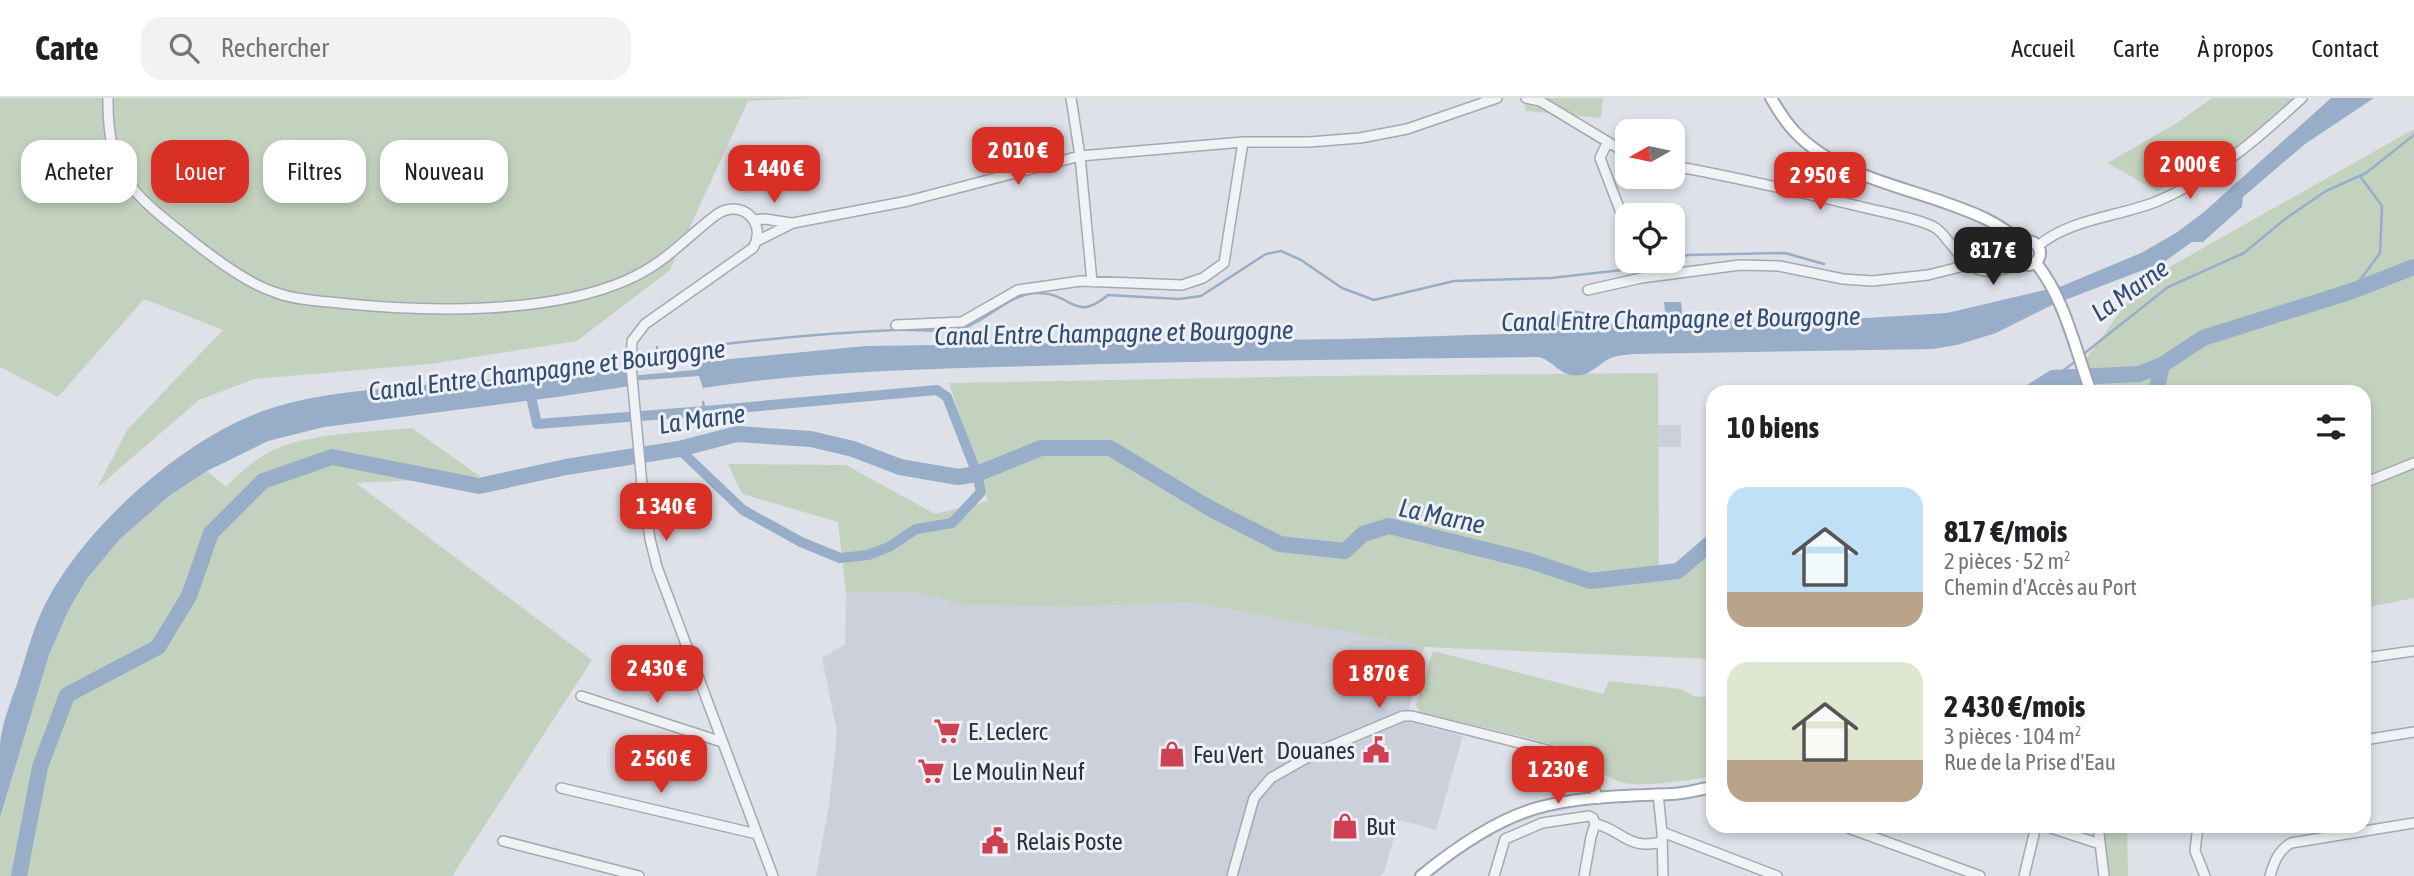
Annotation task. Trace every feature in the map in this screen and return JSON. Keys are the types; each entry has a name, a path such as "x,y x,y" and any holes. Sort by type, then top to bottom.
{"main road":[{"path":"1771,98 1795,132 1834,161 1984,216 2021,243"},
{"path":"2028,241 2038,246 2040,257 2036,262 2028,265 2021,262 2017,251 2021,243 2028,241"},
{"path":"2036,262 2061,307 2088,385"},
{"path":"1421,876 1467,843 1517,816 1551,805 1673,794 1706,788"}],"street":[{"path":"108,98 115,159 134,190 155,211 204,250 262,287 292,297 358,305 424,308 497,307 563,298 611,286 645,271 661,262 710,219 726,209 739,208 750,214 757,226 757,241"},
{"path":"1071,98 1080,156 1092,282"},
{"path":"773,876 657,567 650,539 631,365 632,341 645,324 743,257 757,241 793,223 908,201 1080,156 1243,142 1308,142 1360,138 1407,129 1497,98"},
{"path":"1526,98 1540,101 1615,147"},
{"path":"2038,246 2058,231 2158,201 2217,170 2302,98"},
{"path":"896,325 962,322 1018,290 1081,281 1182,285 1203,278 1224,263 1243,142"},
{"path":"1607,143 1600,158 1617,203"},
{"path":"1685,168 1739,177 1935,227 1965,263 1980,271 2004,270 2021,262"},
{"path":"754,220 793,223"},
{"path":"1588,290 1641,278 1740,265 1779,266 1843,279 1872,281 1928,275 1960,267 1965,263"},
{"path":"2371,480 2414,463"},
{"path":"2371,657 2414,651"},
{"path":"581,696 722,742"},
{"path":"1232,876 1254,798 1270,778 1317,752 1403,716 1579,758 1586,764 1598,799"},
{"path":"2371,739 2414,732"},
{"path":"561,788 757,834"},
{"path":"1658,794 1663,876"},
{"path":"1494,876 1505,839 1542,823 1589,816 1595,824 1584,876"},
{"path":"2371,830 2414,823"},
{"path":"1595,824 1642,845 1662,837 1754,872 1777,876"},
{"path":"1862,833 1980,876"},
{"path":"2024,876 2034,833"},
{"path":"2067,833 2101,844"},
{"path":"2099,833 2104,876"},
{"path":"2196,833 2195,851 2204,876"},
{"path":"2270,876 2273,863 2282,848 2291,843 2352,833"},
{"path":"503,841 639,876"}],"shaded area":[{"path":"1655,425 1681,425 1681,447 1655,447"},
{"path":"846,592 920,593 963,605 1069,607 1191,602 1424,647 1406,721 1463,736 1436,830 1399,820 1384,872 1380,876 816,876 829,805 837,732 822,658 845,644"}],"green space":[{"path":"0,98 812,98 748,101 670,270 577,341 430,364 254,379 199,400 97,488 127,430 223,330 144,299 58,397 0,367"},
{"path":"1524,98 1603,98 1601,118 1526,111"},
{"path":"2212,98 2294,98 2251,138 2157,191 2107,163 2177,123"},
{"path":"2414,129 2414,598 2371,607 2371,385 2067,385 2141,283"},
{"path":"1658,373 1659,572 1706,558 1706,659 1424,647 1191,602 1069,607 963,605 919,593 846,592 838,522 742,494 728,464 846,465 935,514 988,501 949,383"},
{"path":"412,428 481,477 356,483 592,660 452,876 0,876 0,819 49,655 68,610 86,580 120,539 169,496 207,471 226,487 260,458 288,444 341,434"},
{"path":"1433,651 1603,694 1609,681 1681,689 1694,696 1706,697 1706,777 1652,784 1620,782 1603,772 1589,753 1420,712 1416,705"},
{"path":"2102,833 2127,833 2128,876 2108,876"}],"water":[{"name":"Canal Entre Champagne et Bourgogne","path":"2331,98 2374,98 2305,144 2243,197 2242,207 2203,242 2192,242 2164,262 2052,305 1996,333 1933,349 1633,354 1611,358 1589,373 1578,375 1567,374 1538,357 1224,361 910,370 827,374 703,388 699,376 630,381 630,386 557,397 324,427 268,441 207,471 169,496 120,539 86,580 68,611 49,655 0,818 0,744 3,727 41,613 80,550 137,490 170,464 237,422 288,403 367,390 502,379 628,371 630,376 699,369 699,362 866,346 1347,339 1535,333 1568,309 1584,312 1602,325 1666,320 1664,302 1681,302 1683,320 1752,319 1754,327 1760,326 1761,320 1947,313 2062,286 2141,253 2176,233 2204,212"}],"waterway":[{"name":"La Marne","path":"2081,356 2168,287 2244,253 2285,219 2326,191 2366,173 2414,135"},
{"path":"2352,291 2380,253 2382,206 2360,176"},
{"name":"Canal Entre Champagne et Bourgogne","path":"699,347 846,333 958,329 974,324 1010,301 1029,294 1051,295 1080,307 1088,307 1108,295 1179,299 1201,296 1266,254 1281,251 1301,260 1342,288 1374,300 1454,281 1551,278 1615,271"},
{"path":"1685,256 1785,253 1824,264"},
{"name":"La Marne","path":"2042,385 2053,378 2139,374 2162,365 2203,338 2352,291 2414,267"},
{"name":"Canal Entre Champagne et Bourgogne","path":"642,353 656,352 657,347"},
{"name":"La Marne","path":"2053,378 2076,361"},
{"name":"La Marne","path":"2158,385 2162,365"},
{"name":"Canal Entre Champagne et Bourgogne","path":"530,392 537,424 937,390 947,397 977,474 981,492 952,523 916,529 889,547 868,555 840,558 801,542 743,510 679,449"},
{"path":"703,402 705,411"},
{"name":"La Marne","path":"19,876 40,767 67,695 158,647 189,596 211,533 263,481 332,457 479,486 566,467 679,449 737,434 811,439 853,449 900,467 958,477 977,474 1041,448 1110,448 1211,509 1280,544 1345,551 1363,534 1389,526 1530,561 1590,581 1678,571 1706,547"}],"place":[{"name":"E. Leclerc","path":"947,731"},
{"name":"Douanes","path":"1376,750"},
{"name":"Feu Vert","path":"1172,754"},
{"name":"Le Moulin Neuf","path":"931,771"},
{"name":"But","path":"1345,826"},
{"name":"Relais Poste","path":"995,841"}]}
